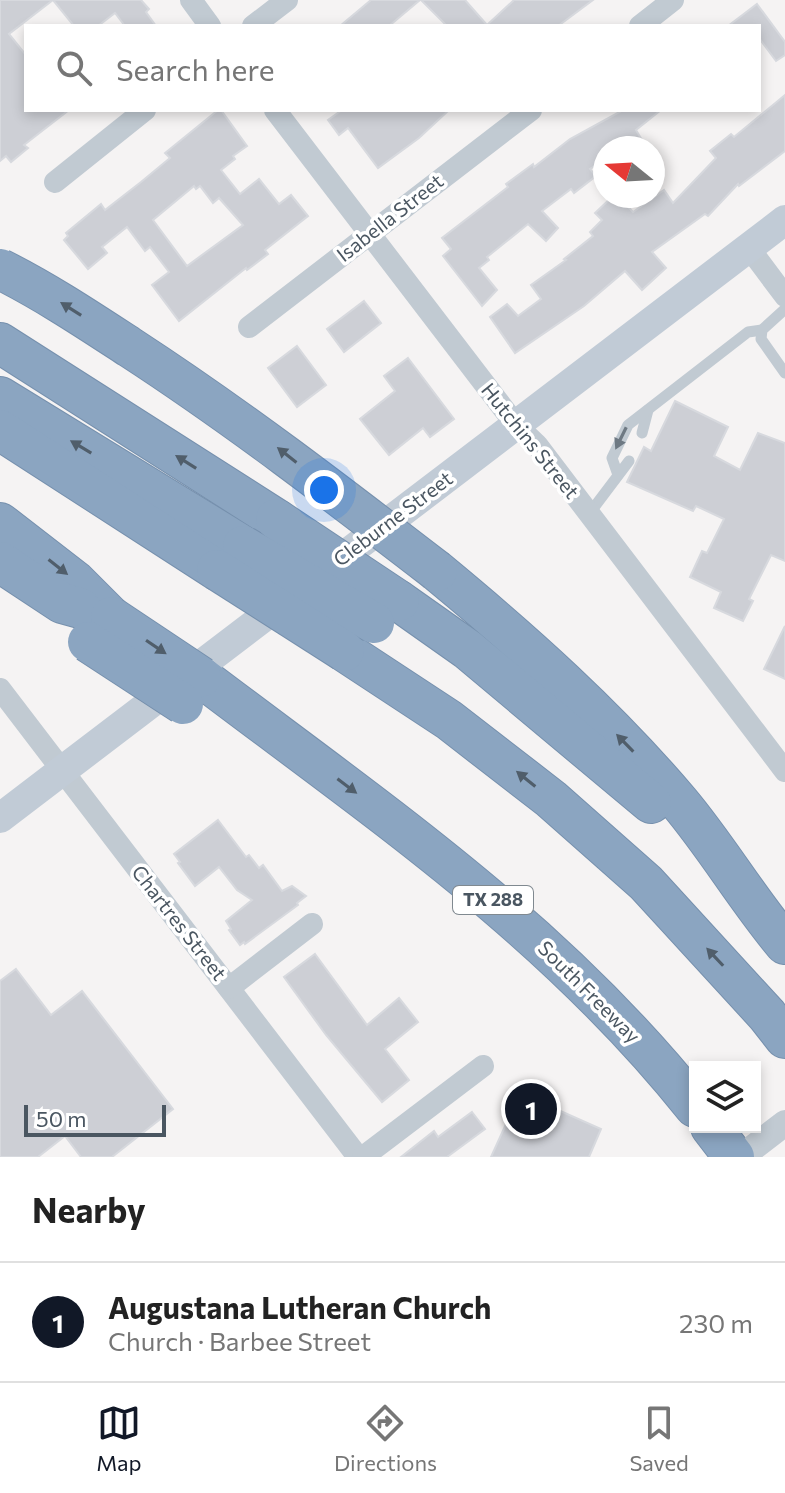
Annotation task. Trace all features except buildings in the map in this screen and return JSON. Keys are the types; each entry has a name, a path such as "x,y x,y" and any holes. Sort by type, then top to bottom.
{"highway":[{"path":"0,269 66,306 270,442 437,571 544,663 645,764 711,843 782,940"},
{"path":"0,343 276,519 387,612 499,677 644,796 702,852 782,940"},
{"path":"0,397 230,558 344,651 449,720 551,799 646,883 776,1026"},
{"path":"0,430 230,558 387,612"},
{"path":"0,523 75,581 99,629"},
{"path":"0,562 99,629"},
{"path":"0,589 99,629"},
{"name":"South Freeway","path":"99,629 233,702 434,852 506,911 598,997 687,1097"},
{"path":"716,1133 734,1157"}],"main road":[{"name":"Cleburne Street","path":"0,818 785,220"}],"street":[{"path":"191,0 209,24"},
{"path":"256,24 287,0"},
{"path":"643,24 673,0"},
{"path":"55,182 142,112"},
{"name":"Hutchins Street","path":"277,112 516,425 531,437 785,771"},
{"name":"Isabella Street","path":"249,327 528,112"},
{"path":"749,248 785,296"},
{"name":"Chartres Street","path":"0,689 361,1157"},
{"path":"229,988 312,924"},
{"path":"361,1157 483,1066"},
{"path":"741,1157 785,1123"}],"lane":[{"path":"618,475 612,458 628,425 748,332 762,330 785,309"},
{"path":"762,330 761,339 785,373"},
{"path":"642,433 648,410"},
{"path":"589,514 629,461"}],"place":[{"name":"Augustana Lutheran Church","path":"531,1109"}]}
